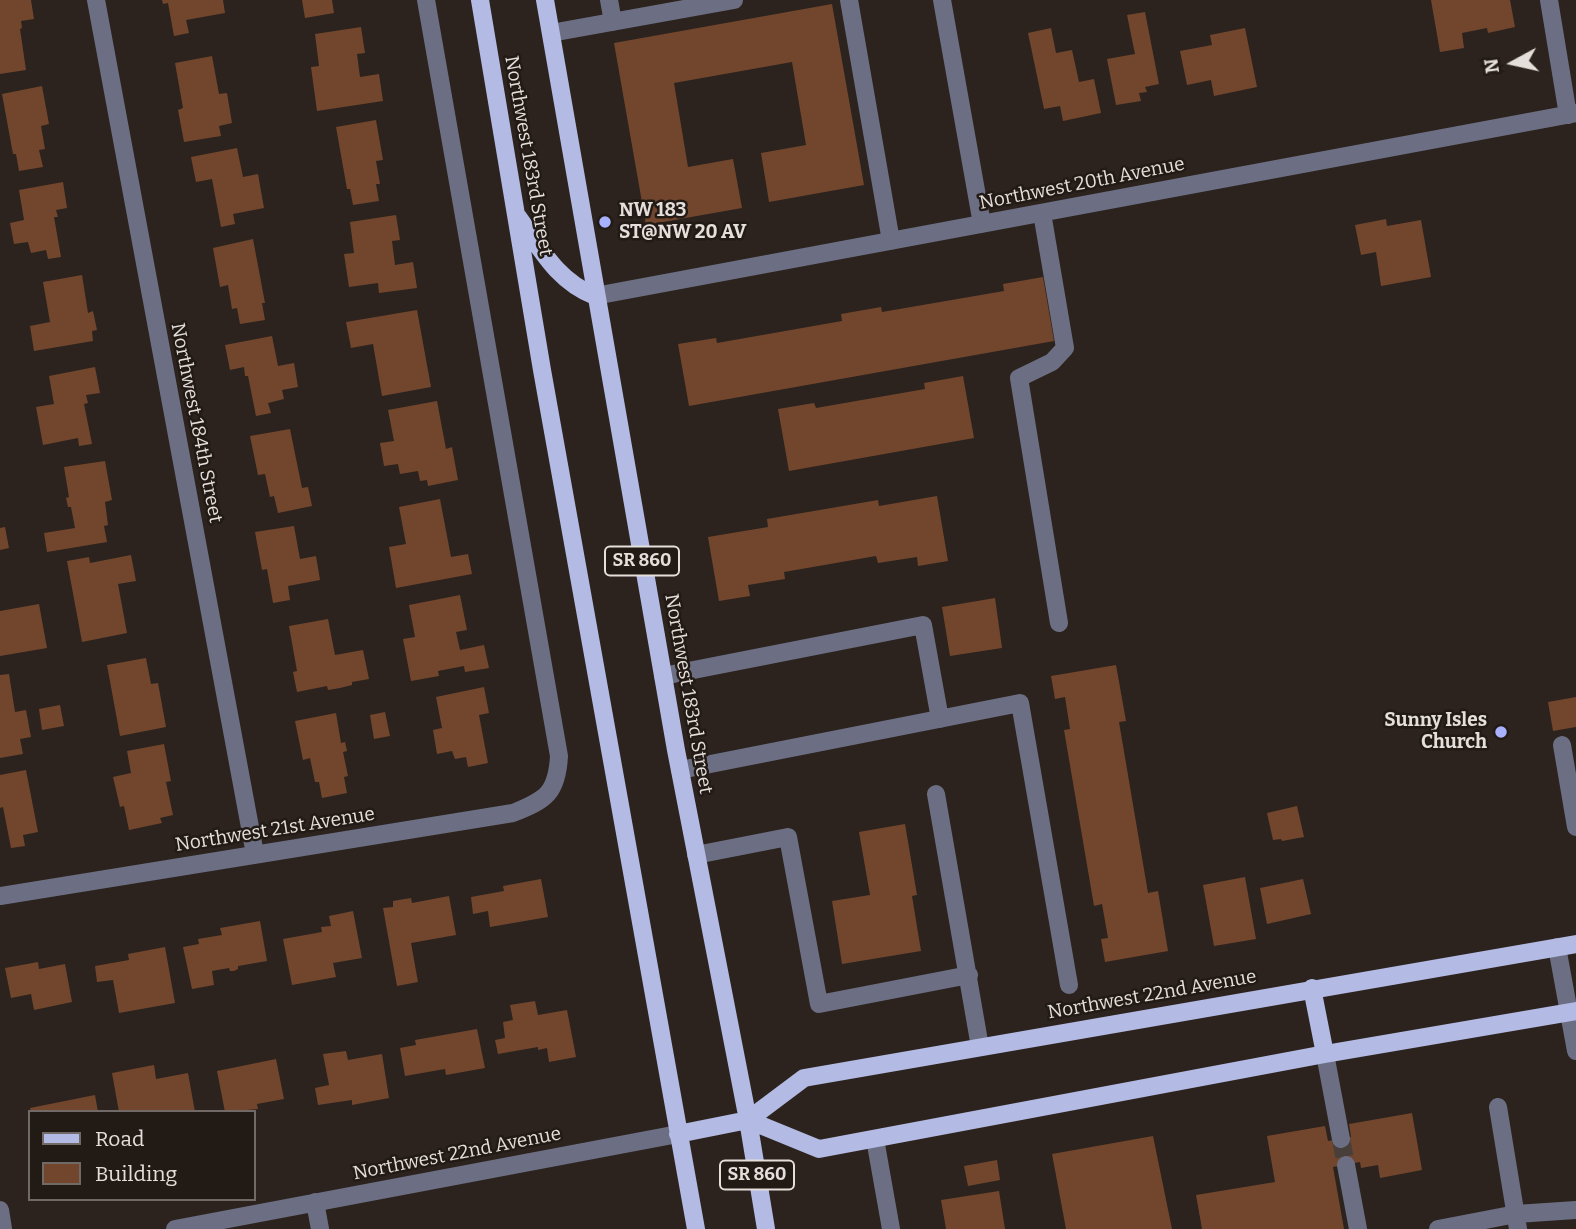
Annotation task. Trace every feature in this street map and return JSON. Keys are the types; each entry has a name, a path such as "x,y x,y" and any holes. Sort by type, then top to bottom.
{"main road":[{"name":"Northwest 183rd Street","path":"480,0 696,1229"},
{"name":"Northwest 183rd Street","path":"545,0 663,676 748,1120 766,1229"},
{"path":"516,214 558,273 577,288 595,296"},
{"name":"Northwest 22nd Avenue","path":"678,1134 748,1120 804,1078 1576,944"},
{"path":"1312,988 1325,1054"},
{"path":"748,1120 819,1149 1325,1054 1573,1012"}],"street":[{"name":"Northwest 184th Street","path":"96,0 255,854"},
{"name":"Northwest 21st Avenue","path":"0,895 513,813 534,805 552,792 558,774 559,756 426,0"},
{"path":"609,0 613,22"},
{"path":"551,33 734,0"},
{"path":"849,0 891,241"},
{"path":"942,0 982,224"},
{"path":"1549,0 1572,114"},
{"name":"Northwest 20th Avenue","path":"595,296 1572,114"},
{"path":"1042,213 1065,348 1052,362 1019,379 1059,623"},
{"path":"663,676 923,625 940,719"},
{"path":"680,770 1020,703 1069,985"},
{"path":"1562,745 1576,827"},
{"path":"936,794 980,1047"},
{"path":"696,855 788,837 819,1004 969,975"},
{"path":"1558,947 1573,1012 1576,1051"},
{"path":"1325,1054 1341,1139"},
{"path":"1498,1107 1517,1222"},
{"name":"Northwest 22nd Avenue","path":"175,1229 678,1134"},
{"path":"875,1139 891,1229"},
{"path":"1346,1165 1358,1229"},
{"path":"315,1202 320,1229"},
{"path":"0,1210 4,1229"},
{"path":"1438,1229 1517,1222 1576,1210"}],"building":[{"path":"0,0 31,0 34,19 21,21 20,29 26,70 0,74"},
{"path":"162,0 223,0 225,13 186,20 189,33 174,36 168,3 163,4"},
{"path":"302,0 332,0 334,13 305,18"},
{"path":"1431,0 1510,0 1515,27 1488,33 1487,28 1462,33 1464,48 1440,52"},
{"path":"832,4 864,185 769,202 761,153 806,145 792,62 674,83 688,167 733,159 742,208 646,225 614,43"},
{"path":"1145,12 1159,84 1145,87 1147,92 1139,93 1141,101 1116,105 1107,59 1135,54 1127,15"},
{"path":"361,27 365,53 357,54 360,77 379,74 383,101 317,111 311,67 319,66 315,34"},
{"path":"1051,28 1056,53 1072,50 1079,82 1094,79 1101,113 1063,121 1060,106 1044,109 1028,33"},
{"path":"1245,28 1257,87 1214,96 1211,80 1187,85 1180,51 1212,45 1210,35"},
{"path":"212,56 219,94 227,93 232,123 219,126 221,136 184,142 178,110 183,108 175,63"},
{"path":"42,86 49,124 41,126 45,149 39,150 43,167 19,171 16,154 13,154 2,94"},
{"path":"376,120 383,160 376,161 380,184 376,184 379,201 353,205 350,189 347,189 336,127"},
{"path":"237,148 243,177 258,174 264,208 233,214 235,224 221,227 212,179 196,182 191,157"},
{"path":"63,182 67,208 56,210 58,217 54,217 61,257 48,259 46,250 31,253 28,242 14,244 10,223 24,220 19,190"},
{"path":"396,215 400,240 392,241 395,265 413,262 417,288 379,293 378,283 349,287 344,254 354,253 350,222"},
{"path":"1386,219 1387,226 1421,220 1431,277 1381,286 1376,252 1361,255 1355,225"},
{"path":"253,239 265,303 262,303 265,320 240,324 237,308 232,309 228,285 220,287 213,248"},
{"path":"82,275 88,313 93,311 97,330 92,331 93,341 34,351 30,326 50,322 43,282"},
{"path":"1043,277 1054,341 689,406 678,344 716,338 717,343 842,321 841,314 881,307 882,312 1004,291 1003,284"},
{"path":"417,310 431,387 382,396 373,344 351,348 346,322"},
{"path":"272,336 278,366 294,363 298,387 282,390 284,399 268,403 271,413 256,416 248,376 245,376 244,367 230,370 225,345"},
{"path":"95,367 100,393 86,395 88,403 84,404 92,444 79,446 78,438 43,445 36,407 54,404 49,376"},
{"path":"963,376 974,438 789,471 778,409 814,403 816,408 925,389 924,383"},
{"path":"437,401 446,449 452,447 458,480 428,486 427,480 420,481 418,471 400,474 398,464 384,466 380,443 394,441 388,410"},
{"path":"290,429 302,488 308,487 312,506 278,513 274,496 270,497 265,474 258,475 250,436"},
{"path":"105,461 112,500 105,502 108,525 104,526 107,542 47,552 44,533 75,528 71,507 68,507 66,498 69,497 64,467"},
{"path":"937,496 948,561 918,566 917,557 878,563 876,556 784,572 785,579 748,585 750,596 719,601 708,537 768,527 767,519 878,500 879,506"},
{"path":"440,499 451,557 468,554 472,574 396,588 389,547 406,544 399,507"},
{"path":"294,526 300,559 316,556 320,580 288,586 290,600 273,603 267,569 262,570 255,532"},
{"path":"5,527 9,548 0,550 0,528"},
{"path":"131,555 136,581 118,584 127,633 82,642 67,561 89,557 90,563"},
{"path":"460,595 467,630 456,632 460,650 484,645 489,668 465,672 464,666 438,671 439,676 411,681 403,639 415,637 409,605"},
{"path":"995,598 1002,648 950,656 942,607"},
{"path":"39,604 47,648 0,656 0,611"},
{"path":"328,619 335,655 363,650 369,679 352,682 352,685 340,688 328,690 327,686 297,692 293,672 297,671 289,626"},
{"path":"146,658 151,684 158,683 166,727 120,736 107,665"},
{"path":"1116,665 1126,721 1119,722 1148,893 1158,891 1168,951 1105,962 1101,939 1108,938 1102,904 1094,906 1064,730 1070,729 1065,697 1055,699 1051,676"},
{"path":"9,674 15,712 26,710 31,737 20,739 23,754 0,758 0,675"},
{"path":"484,687 489,713 479,715 488,763 468,767 466,757 455,759 452,751 437,754 433,730 442,728 436,697"},
{"path":"1576,697 1576,727 1553,731 1548,702"},
{"path":"60,705 64,726 42,730 39,709"},
{"path":"385,712 390,736 374,739 370,715"},
{"path":"336,713 341,743 345,742 347,751 343,752 348,776 344,777 347,793 322,798 319,782 315,782 310,758 303,760 295,721"},
{"path":"164,744 171,781 166,782 173,815 160,818 162,823 129,830 124,806 120,807 113,777 131,773 127,751"},
{"path":"26,770 38,832 23,835 25,846 11,848 3,807 0,808 0,775"},
{"path":"1297,806 1304,837 1273,840 1267,813"},
{"path":"905,824 917,895 912,896 921,951 842,964 832,901 870,895 859,832"},
{"path":"1245,877 1256,939 1214,946 1203,885"},
{"path":"541,879 548,917 490,927 488,911 473,914 471,897 504,891 503,886"},
{"path":"1303,879 1311,914 1267,924 1260,888"},
{"path":"449,896 456,935 411,943 418,982 397,986 383,908 393,907 393,901 411,898 412,903"},
{"path":"353,911 362,958 333,963 336,977 292,985 283,939 322,932 321,927 331,926 329,916"},
{"path":"260,921 267,961 238,966 234,971 229,968 212,971 214,985 192,989 183,947 199,944 198,939 222,935 220,928"},
{"path":"165,947 175,1003 119,1013 113,980 97,982 95,966 129,960 128,954"},
{"path":"38,962 39,969 65,964 72,1002 34,1010 31,994 11,998 5,968"},
{"path":"535,1001 538,1015 567,1010 576,1057 549,1062 547,1048 538,1050 538,1047 498,1054 495,1040 505,1038 503,1022 513,1020 510,1005"},
{"path":"477,1029 485,1068 446,1075 445,1069 405,1076 400,1048 416,1045 415,1040"},
{"path":"346,1051 348,1060 382,1054 389,1098 352,1105 352,1100 318,1105 315,1088 329,1085 323,1054"},
{"path":"276,1059 284,1099 257,1104 258,1109 225,1110 217,1071"},
{"path":"154,1065 156,1079 188,1073 195,1110 119,1110 112,1073"},
{"path":"95,1095 98,1110 30,1110"},
{"path":"1412,1113 1422,1170 1380,1178 1378,1165 1361,1168 1360,1162 1333,1167 1344,1229 1202,1229 1196,1195 1275,1182 1267,1136 1325,1126 1328,1141 1351,1137 1349,1124"},
{"path":"1153,1136 1172,1229 1066,1229 1052,1154"},
{"path":"997,1160 1000,1180 968,1186 964,1166"},
{"path":"999,1191 1005,1229 946,1229 941,1200"}],"tunnel":[{"path":"1341,1139 1346,1165"}],"place":[{"name":"NW 183 ST@NW 20 AV","path":"605,222"},
{"name":"Sunny Isles Church","path":"1501,732"}]}
